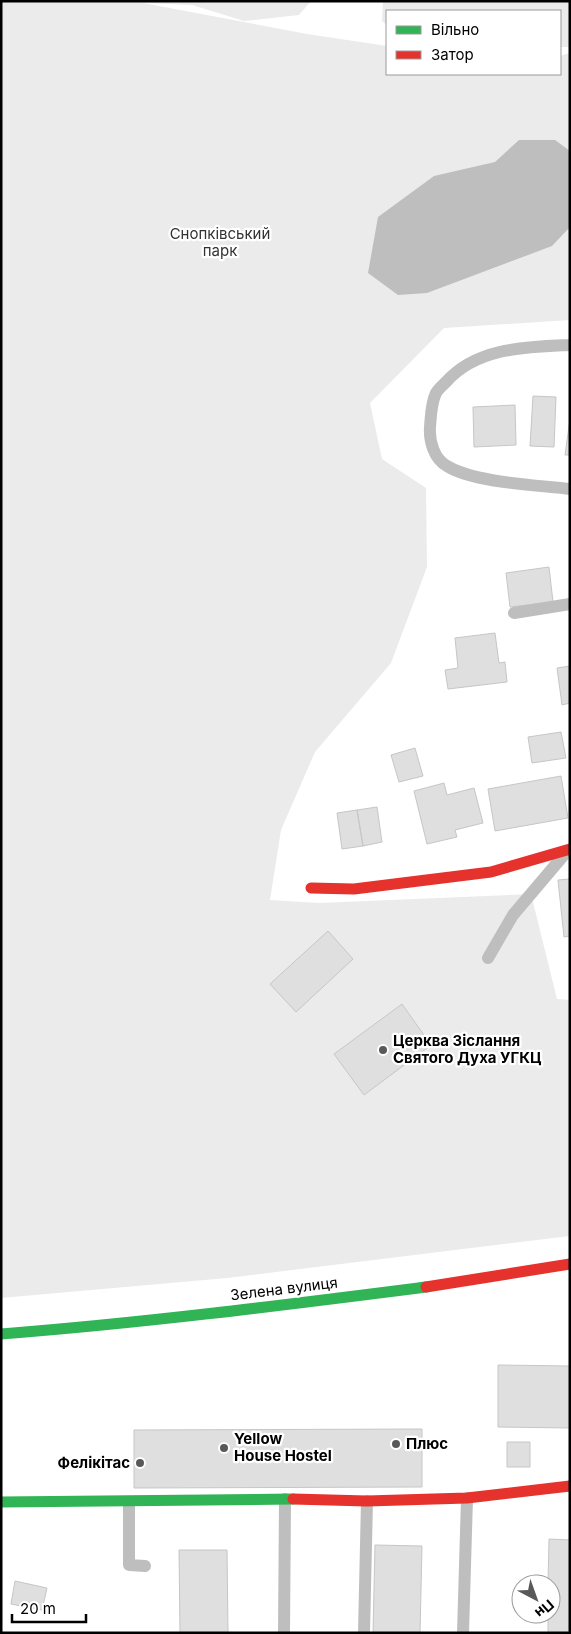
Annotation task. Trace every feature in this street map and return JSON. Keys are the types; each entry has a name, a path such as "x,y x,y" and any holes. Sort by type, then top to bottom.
{"street":[{"path":"311,888 354,888 491,872 569,850"},
{"name":"Зелена вулиця","path":"1,1334 82,1328 193,1316 439,1285 570,1264"},
{"path":"1,1502 129,1502 286,1498 367,1501 467,1498 570,1486"}],"lane":[{"path":"570,346 503,350 481,358 455,372 436,392 430,433 436,456 447,466 472,476 505,482 570,489"},
{"path":"514,613 570,604"},
{"path":"488,958 514,915 569,850"},
{"path":"284,1633 286,1498"},
{"path":"463,1633 467,1498"},
{"path":"364,1633 367,1501"},
{"path":"129,1502 129,1565 145,1566"}],"green space":[{"name":"Снопківський парк","path":"1,1 311,1 299,15 244,21 192,5 143,3 307,34 386,46 386,75 561,75 561,56 570,53 570,320 444,328 370,403 382,459 426,488 427,567 391,663 315,752 281,830 270,900 319,903 531,894 557,999 570,1000 570,1236 227,1278 1,1298"},
{"path":"383,1 570,1 570,47 561,47 561,10 386,10 386,24 382,21"}],"shaded area":[{"path":"519,140 555,140 570,151 570,227 552,246 427,293 398,295 368,273 378,217 434,176 495,162"}],"building":[{"path":"533,396 556,397 554,447 530,446"},
{"path":"515,405 516,445 474,447 473,407"},
{"path":"570,419 570,455 565,455"},
{"path":"549,567 553,602 510,607 506,573"},
{"path":"495,633 499,663 505,662 507,682 448,689 445,670 458,668 455,638"},
{"path":"570,666 570,703 562,705 557,668"},
{"path":"561,732 566,758 532,763 528,737"},
{"path":"415,748 423,776 399,782 391,755"},
{"path":"561,776 568,818 495,831 488,789"},
{"path":"444,783 447,795 474,788 483,823 455,830 457,837 427,844 414,791"},
{"path":"377,807 382,842 363,846 357,810"},
{"path":"357,810 363,846 342,849 337,813"},
{"path":"570,879 570,936 564,937 558,880"},
{"path":"328,931 353,959 296,1012 270,984"},
{"name":"Церква Зіслання Святого Духа УГКЦ","path":"402,1004 431,1045 364,1095 334,1054"},
{"path":"498,1365 570,1366 570,1428 498,1427"},
{"path":"422,1429 422,1487 134,1488 134,1430"},
{"path":"507,1442 530,1442 530,1467 507,1467"},
{"path":"549,1539 570,1540 570,1633 548,1633 548,1624 561,1624 561,1574 548,1574"},
{"path":"375,1545 422,1546 420,1633 373,1633"},
{"path":"179,1550 227,1550 228,1633 180,1633"},
{"path":"15,1581 47,1588 42,1610 11,1604"}],"traffic: fast":[{"path":"1,1334 160,1319 426,1287"},
{"path":"1,1502 293,1499"}],"traffic: jam":[{"path":"311,888 354,889 491,872 570,849"},
{"path":"426,1287 570,1264"},
{"path":"293,1499 367,1501 467,1498 570,1486"}],"place":[{"name":"Церква Зіслання Святого Духа УГКЦ","path":"383,1050"},
{"name":"Плюс","path":"396,1444"},
{"name":"Yellow House Hostel","path":"224,1448"},
{"name":"Фелікітас","path":"140,1463"}]}
